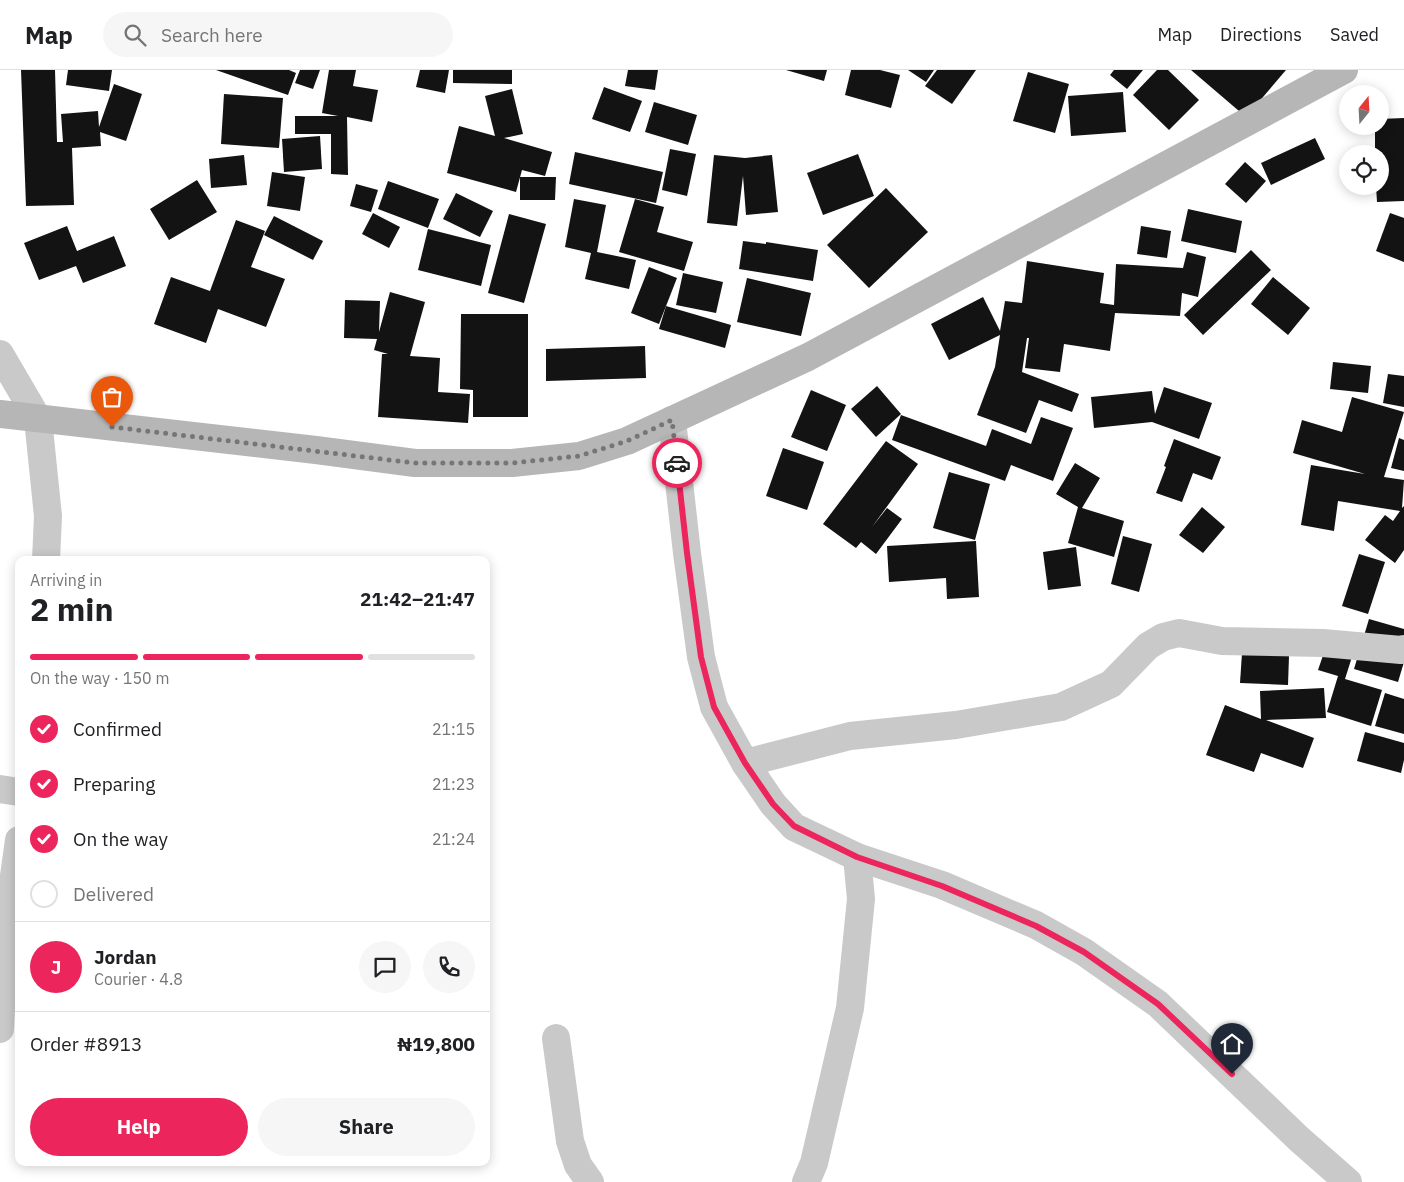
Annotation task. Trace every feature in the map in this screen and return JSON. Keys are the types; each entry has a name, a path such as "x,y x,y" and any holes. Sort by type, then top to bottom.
{"main road":[{"path":"0,414 415,463 512,463 579,456 627,441 808,356 1344,70"}],"street":[{"path":"0,354 38,418 48,516 46,556"},
{"path":"672,420 701,657 714,707 745,763 773,804 794,826 857,857 942,886 1036,926 1084,952 1158,1004 1299,1139 1348,1182"},
{"path":"745,763 850,736 956,725 1061,707 1111,684 1148,646 1163,637 1179,633 1222,641 1323,643 1404,649"},
{"path":"0,789 15,791"},
{"path":"806,1182 814,1163 850,1008 861,899 857,857"},
{"path":"0,1029 4,947 15,869"},
{"path":"556,1038 570,1141 578,1165 590,1182"}],"building":[{"path":"21,70 55,70 57,142 63,142 61,114 98,111 99,127 114,84 142,94 126,141 100,132 101,146 72,148 74,205 26,206"},
{"path":"68,70 112,70 109,91 66,85"},
{"path":"216,70 289,70 296,73 288,95"},
{"path":"300,70 320,70 313,89 295,83"},
{"path":"329,70 356,70 353,86 378,90 372,122 347,117 348,175 331,174 331,134 295,134 295,116 338,116 322,113"},
{"path":"420,70 449,70 445,93 416,87"},
{"path":"453,70 512,70 512,84 453,83"},
{"path":"628,70 658,70 655,90 625,86"},
{"path":"786,70 827,70 824,81"},
{"path":"851,70 880,70 900,75 891,108 845,95"},
{"path":"908,70 934,70 926,82"},
{"path":"937,70 976,70 952,104 925,86"},
{"path":"1114,70 1143,70 1127,89 1110,75"},
{"path":"1157,70 1168,70 1199,100 1169,130 1133,95"},
{"path":"1191,70 1286,70 1246,117"},
{"path":"1028,72 1069,84 1055,133 1013,121"},
{"path":"604,87 642,101 630,132 592,119"},
{"path":"512,89 523,134 504,138 552,152 545,176 522,170 516,192 447,173 459,126 495,136 485,96"},
{"path":"1123,92 1126,132 1071,136 1068,96"},
{"path":"224,94 283,98 279,148 221,144"},
{"path":"654,102 697,115 688,145 645,132"},
{"path":"1404,118 1404,201 1377,202 1377,195 1389,195 1389,145 1375,145 1375,135 1389,135 1389,119"},
{"path":"320,136 322,169 284,172 282,139"},
{"path":"1315,138 1325,159 1271,185 1261,163"},
{"path":"670,149 696,154 687,196 662,190"},
{"path":"575,152 663,172 656,203 569,184"},
{"path":"858,154 874,196 823,215 807,173"},
{"path":"244,155 247,185 211,188 209,159"},
{"path":"714,155 745,158 772,155 778,212 746,215 743,176 737,226 707,223"},
{"path":"1245,162 1266,181 1246,203 1225,184"},
{"path":"272,172 305,177 300,211 267,206"},
{"path":"520,177 556,177 555,200 520,200"},
{"path":"197,180 217,212 169,240 150,209"},
{"path":"388,181 439,199 428,228 378,209"},
{"path":"356,184 378,190 371,212 350,206"},
{"path":"886,188 928,232 869,288 827,245"},
{"path":"456,193 493,211 480,237 443,219"},
{"path":"574,199 606,205 597,252 636,260 629,289 585,279 591,253 565,247"},
{"path":"635,199 664,207 657,232 693,242 684,271 619,252"},
{"path":"1188,209 1242,221 1236,253 1181,241"},
{"path":"373,213 400,227 389,248 362,234"},
{"path":"1390,213 1404,218 1404,262 1376,251"},
{"path":"509,214 546,224 524,303 488,293"},
{"path":"274,216 323,241 313,260 264,235"},
{"path":"236,220 265,231 251,267 285,279 266,327 218,309 206,343 154,324 171,277 210,291"},
{"path":"67,226 77,251 114,236 126,266 83,283 76,266 39,280 24,243"},
{"path":"1141,226 1171,231 1167,258 1137,254"},
{"path":"428,229 491,245 481,286 418,270"},
{"path":"743,241 766,244 766,242 818,250 813,281 739,269"},
{"path":"1251,250 1271,270 1203,335 1184,315"},
{"path":"1187,252 1206,257 1198,297 1182,293 1180,316 1115,313 1110,351 1064,344 1060,372 1025,368 1029,338 1027,338 1022,372 1079,394 1072,412 1039,400 1026,433 977,415 995,367 1000,335 949,360 931,324 983,297 1000,331 1005,301 1022,303 1027,261 1104,273 1100,303 1114,305 1116,264 1183,268"},
{"path":"649,267 677,278 659,324 631,313"},
{"path":"683,273 723,282 716,313 676,305"},
{"path":"1273,277 1310,308 1288,335 1251,304"},
{"path":"747,278 811,293 801,336 737,322"},
{"path":"390,292 425,302 410,356 440,358 438,392 470,394 468,423 378,417 382,354 388,354 374,350 377,339 344,338 345,300 380,301 379,332"},
{"path":"666,306 731,325 725,348 659,329"},
{"path":"461,314 528,314 528,417 473,417 473,390 460,389"},
{"path":"645,346 646,378 546,381 546,349"},
{"path":"1333,362 1371,366 1368,393 1330,389"},
{"path":"1388,374 1404,376 1404,407 1383,403"},
{"path":"877,386 901,414 876,437 851,409"},
{"path":"1164,387 1212,403 1199,439 1152,422 1094,428 1091,397 1152,391 1155,414"},
{"path":"811,390 846,405 827,451 791,437"},
{"path":"1352,397 1404,412 1384,477 1404,480 1402,508 1404,506 1404,550 1395,563 1365,540 1385,515 1393,521 1400,511 1338,501 1334,531 1301,525 1311,465 1365,474 1293,453 1302,420 1342,432"},
{"path":"901,415 986,446 992,429 1031,444 1041,417 1073,428 1053,481 1011,465 1005,481 892,440"},
{"path":"1399,438 1404,440 1404,471 1391,468"},
{"path":"1174,439 1221,457 1212,480 1193,473 1182,502 1156,493"},
{"path":"886,441 918,464 872,527 887,508 902,519 876,554 861,542 856,548 823,524"},
{"path":"783,448 824,462 807,510 766,496"},
{"path":"1075,463 1100,478 1082,508 1124,521 1114,557 1068,543 1078,507 1056,494"},
{"path":"949,472 990,484 975,540 933,528"},
{"path":"1202,507 1225,527 1203,553 1179,535"},
{"path":"1123,536 1152,544 1139,592 1111,584"},
{"path":"976,541 979,597 947,599 946,578 889,582 887,546"},
{"path":"1076,547 1081,586 1048,590 1043,552"},
{"path":"1359,554 1385,562 1368,614 1342,606"},
{"path":"1369,619 1404,629 1404,662 1398,682 1354,669"},
{"path":"1331,632 1357,641 1345,679 1382,690 1371,726 1327,712 1338,676 1318,670"},
{"path":"1242,653 1289,656 1288,685 1240,683"},
{"path":"1324,688 1326,718 1266,720 1314,738 1303,768 1261,753 1254,772 1206,755 1225,705 1261,719 1260,691"},
{"path":"1385,693 1404,699 1404,734 1375,726"},
{"path":"1365,732 1404,743 1404,760 1401,773 1357,761"}],"way so far":[{"path":"112,427 415,463 512,463 579,456 627,441 672,420 677,463"}],"route":[{"path":"677,463 701,657 714,707 745,763 773,804 794,826 857,857 942,886 1036,926 1084,952 1158,1004 1232,1074"}]}
